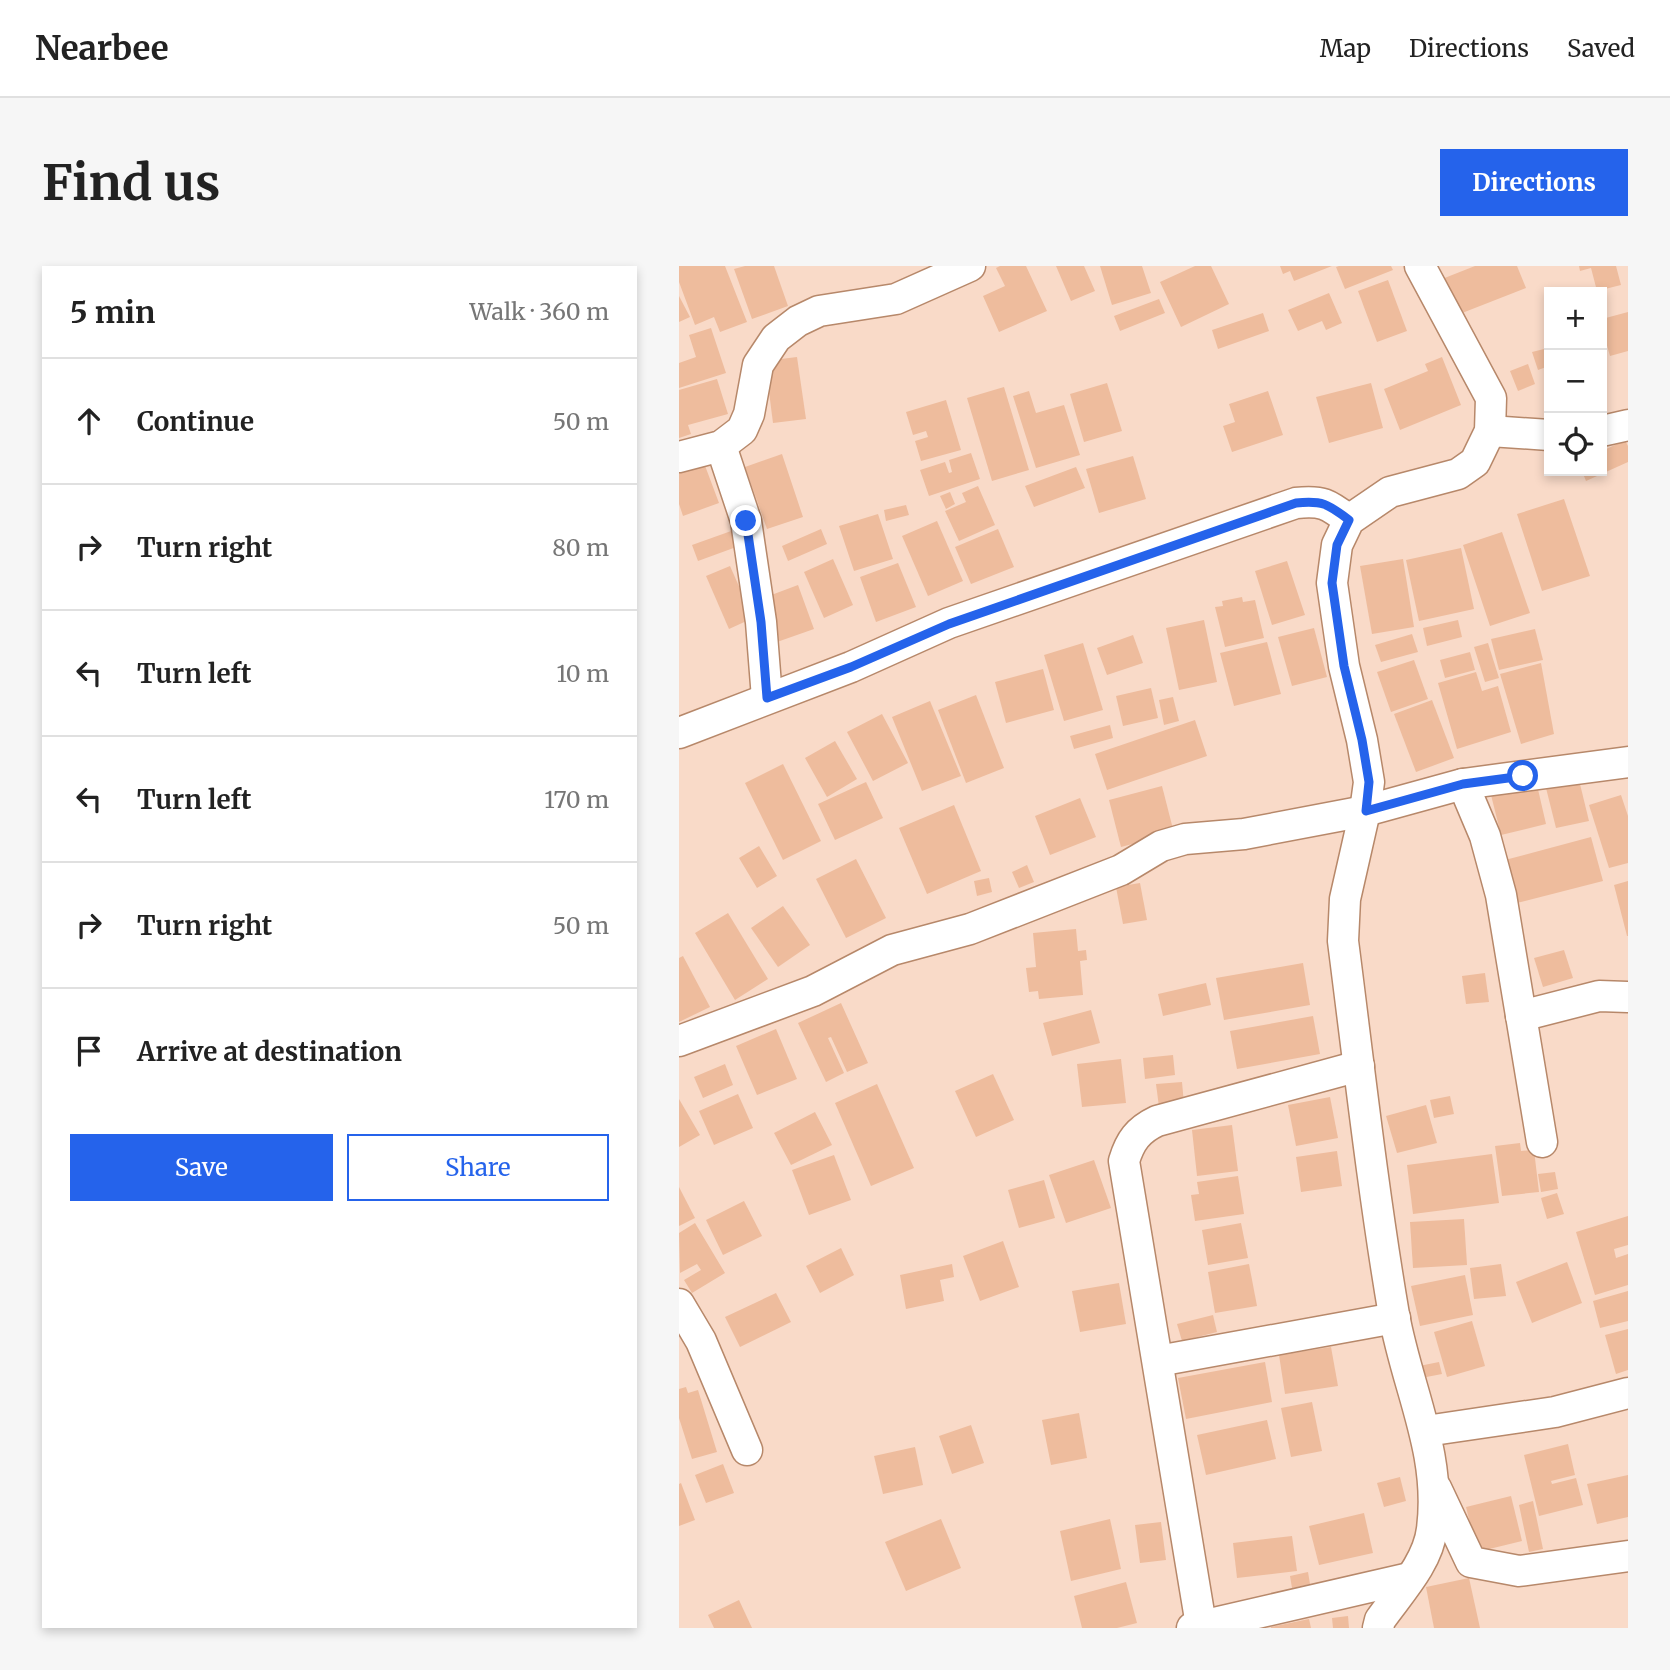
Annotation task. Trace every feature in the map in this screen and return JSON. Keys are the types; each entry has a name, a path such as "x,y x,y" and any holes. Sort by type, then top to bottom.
{"street":[{"path":"679,457 720,446 742,430 750,414 758,365 776,338 798,321 819,312 895,299 970,266"},
{"path":"1378,1628 1380,1620 1426,1551 1432,1530 1434,1483 1426,1431 1395,1318 1343,941 1345,900 1366,811 1369,782 1344,666 1332,583 1337,545 1349,520 1390,492 1458,474 1475,461 1490,431 1491,398 1420,266"},
{"path":"1607,430 1628,425"},
{"path":"1490,431 1544,435"},
{"path":"720,446 746,521 761,622 767,698"},
{"path":"679,733 851,667 949,624 1296,503 1316,500 1328,504 1349,520"},
{"path":"679,1041 813,991 892,950 970,929 1121,870 1161,846 1185,839 1244,834 1366,811 1463,784 1628,762"},
{"path":"1463,784 1485,836 1501,895 1542,1142"},
{"path":"1521,1016 1599,996 1628,997"},
{"path":"1359,1066 1157,1121 1142,1128 1130,1143 1124,1161 1158,1361 1197,1627 1409,1578"},
{"path":"679,1304 701,1341 747,1450"},
{"path":"1158,1361 1395,1318"},
{"path":"1426,1431 1556,1412 1628,1393"},
{"path":"1434,1483 1471,1562 1519,1571 1628,1556"}],"building":[{"path":"679,266 725,266 747,322 720,332 714,317 695,325 679,282"},
{"path":"745,266 774,266 788,306 752,319 734,269"},
{"path":"1026,266 1047,311 999,332 983,296 1005,286 996,268"},
{"path":"1056,266 1084,266 1095,291 1071,301"},
{"path":"1100,266 1142,266 1151,293 1112,305"},
{"path":"1195,266 1211,266 1229,304 1181,327 1160,282"},
{"path":"1280,266 1332,266 1294,281 1290,271 1283,274"},
{"path":"1391,266 1393,270 1345,289 1336,267"},
{"path":"1475,266 1517,266 1526,288 1457,315 1442,279"},
{"path":"1579,266 1616,266 1621,285 1607,288 1596,287 1591,268 1580,271"},
{"path":"1388,280 1407,331 1377,342 1358,291"},
{"path":"1329,293 1342,323 1326,330 1322,321 1298,331 1288,310"},
{"path":"679,296 690,317 679,322"},
{"path":"1159,299 1165,313 1120,331 1114,316"},
{"path":"1628,312 1628,351 1610,356 1607,346 1607,318"},
{"path":"1263,313 1269,331 1218,349 1212,330"},
{"path":"711,328 726,373 679,388 679,363 696,357 689,335"},
{"path":"1544,349 1544,368 1538,370 1532,352"},
{"path":"797,357 806,419 773,423 765,361"},
{"path":"1442,357 1461,405 1400,430 1384,389 1428,371 1425,364"},
{"path":"1528,364 1535,384 1518,391 1510,371"},
{"path":"717,379 728,414 688,425 691,434 679,438 679,390"},
{"path":"1107,383 1122,431 1084,442 1070,394"},
{"path":"1371,383 1383,428 1329,443 1316,397"},
{"path":"1004,387 1029,470 992,481 967,398"},
{"path":"1029,391 1036,413 1064,405 1080,455 1036,468 1013,396"},
{"path":"1268,391 1283,435 1232,452 1223,426 1235,422 1229,404"},
{"path":"946,400 961,450 921,461 915,441 928,437 926,431 913,435 906,412"},
{"path":"1623,436 1628,446 1628,462 1607,472 1607,449 1617,444 1615,439"},
{"path":"971,453 980,479 929,496 920,470 945,462 949,473 952,472 949,460"},
{"path":"782,454 803,517 767,529 745,467"},
{"path":"1133,456 1146,499 1099,513 1086,469"},
{"path":"704,463 719,503 683,516 679,504 679,472"},
{"path":"1076,467 1085,488 1034,507 1025,486"},
{"path":"1584,476 1597,476 1586,481"},
{"path":"978,486 995,525 959,541 945,511 966,502 962,493"},
{"path":"950,492 955,504 946,509 940,496"},
{"path":"1564,499 1590,576 1542,591 1517,514"},
{"path":"906,505 909,515 886,521 884,510"},
{"path":"878,514 893,559 854,571 839,526"},
{"path":"937,521 963,581 928,596 902,536"},
{"path":"821,529 827,544 788,561 782,546"},
{"path":"998,529 1014,567 971,584 955,547"},
{"path":"734,530 739,546 698,561 692,545"},
{"path":"1502,532 1530,613 1490,626 1463,545"},
{"path":"1461,548 1474,609 1419,621 1406,560"},
{"path":"833,559 853,605 824,618 804,572"},
{"path":"1403,559 1414,627 1372,634 1360,566"},
{"path":"1287,561 1305,615 1272,625 1255,571"},
{"path":"898,563 916,607 876,622 860,577"},
{"path":"730,566 753,618 729,629 706,576"},
{"path":"798,585 814,629 777,642 761,599"},
{"path":"1242,597 1243,602 1255,600 1264,638 1225,647 1215,607 1223,606 1222,601"},
{"path":"1204,620 1217,682 1179,690 1166,628"},
{"path":"1458,620 1462,637 1427,646 1423,628"},
{"path":"1314,628 1327,677 1292,686 1278,637"},
{"path":"1535,629 1543,660 1499,670 1491,639"},
{"path":"1412,634 1418,652 1381,662 1375,645"},
{"path":"1133,635 1143,663 1107,675 1097,648"},
{"path":"1267,642 1281,694 1234,706 1220,653"},
{"path":"1083,643 1103,710 1064,721 1044,655"},
{"path":"1488,643 1499,678 1485,682 1474,647"},
{"path":"1470,652 1475,670 1445,678 1440,660"},
{"path":"1414,660 1428,699 1391,712 1377,672"},
{"path":"1541,663 1554,734 1521,744 1500,674"},
{"path":"1043,669 1054,710 1006,723 995,682"},
{"path":"1476,672 1482,691 1498,686 1511,732 1457,749 1438,683"},
{"path":"1151,688 1158,718 1123,726 1116,696"},
{"path":"976,695 1004,768 966,783 938,710"},
{"path":"1173,697 1179,721 1164,725 1159,700"},
{"path":"1432,700 1454,758 1416,772 1394,714"},
{"path":"930,701 961,776 922,791 892,717"},
{"path":"882,714 908,763 873,781 847,732"},
{"path":"1195,720 1207,756 1107,790 1095,754"},
{"path":"1110,725 1113,738 1074,749 1070,736"},
{"path":"835,741 857,779 827,797 805,758"},
{"path":"783,764 821,841 783,860 745,783"},
{"path":"1579,780 1589,821 1556,828 1546,788"},
{"path":"866,782 883,818 835,840 818,804"},
{"path":"1537,785 1546,824 1501,835 1491,795"},
{"path":"1162,786 1174,833 1121,847 1109,800"},
{"path":"1621,795 1628,816 1628,863 1609,868 1589,805"},
{"path":"1080,798 1096,837 1050,855 1035,816"},
{"path":"954,805 981,871 927,894 899,828"},
{"path":"1591,837 1603,881 1517,903 1505,860"},
{"path":"759,846 777,876 757,888 739,858"},
{"path":"856,859 886,918 846,938 816,879"},
{"path":"1027,865 1034,882 1019,888 1012,872"},
{"path":"989,878 992,892 977,896 974,881"},
{"path":"1628,881 1628,936 1627,936 1614,885"},
{"path":"1140,883 1147,920 1123,924 1116,887"},
{"path":"783,906 810,945 778,967 751,928"},
{"path":"728,913 768,979 735,1000 695,933"},
{"path":"1076,929 1078,951 1086,950 1087,960 1080,961 1083,995 1039,999 1038,991 1029,992 1026,968 1036,967 1033,933"},
{"path":"1564,950 1573,978 1543,987 1534,958"},
{"path":"683,956 710,1007 679,1022 679,958"},
{"path":"1303,963 1310,1005 1224,1020 1216,978"},
{"path":"1485,973 1489,1002 1466,1004 1462,976"},
{"path":"1206,983 1211,1005 1163,1016 1158,994"},
{"path":"841,1003 868,1063 847,1072 831,1037 828,1038 844,1073 826,1082 798,1023"},
{"path":"1091,1010 1100,1043 1052,1056 1043,1023"},
{"path":"1313,1016 1320,1054 1237,1069 1230,1031"},
{"path":"776,1029 797,1079 757,1095 736,1046"},
{"path":"1173,1055 1175,1075 1145,1079 1143,1058"},
{"path":"1121,1059 1126,1103 1082,1107 1077,1064"},
{"path":"725,1064 733,1085 703,1098 694,1077"},
{"path":"993,1074 1014,1120 976,1137 955,1091"},
{"path":"1182,1082 1184,1104 1159,1107 1156,1084"},
{"path":"877,1084 914,1168 871,1186 835,1103"},
{"path":"738,1094 753,1128 714,1145 699,1111"},
{"path":"1450,1096 1454,1114 1434,1118 1430,1100"},
{"path":"1330,1097 1338,1138 1296,1146 1288,1105"},
{"path":"679,1099 700,1135 679,1147"},
{"path":"1426,1105 1437,1143 1397,1153 1386,1116"},
{"path":"815,1112 832,1145 791,1165 774,1133"},
{"path":"1232,1125 1238,1171 1197,1176 1192,1130"},
{"path":"1520,1143 1521,1151 1534,1150 1539,1192 1502,1196 1495,1146"},
{"path":"1337,1151 1342,1186 1301,1192 1296,1157"},
{"path":"1492,1154 1499,1203 1413,1214 1407,1165"},
{"path":"834,1155 851,1200 809,1215 792,1170"},
{"path":"1094,1160 1111,1208 1066,1223 1049,1175"},
{"path":"1555,1172 1558,1189 1541,1192 1538,1174"},
{"path":"1238,1176 1244,1214 1195,1221 1191,1195 1199,1194 1197,1182"},
{"path":"1044,1180 1055,1218 1019,1228 1008,1190"},
{"path":"679,1187 695,1218 679,1226"},
{"path":"1557,1193 1564,1214 1547,1219 1541,1198"},
{"path":"744,1201 762,1236 723,1255 706,1220"},
{"path":"1628,1216 1628,1245 1614,1249 1616,1258 1628,1254 1628,1285 1595,1295 1576,1232"},
{"path":"1464,1219 1467,1265 1413,1268 1410,1222"},
{"path":"695,1223 725,1273 692,1293 684,1280 701,1270 697,1264 680,1273 679,1233"},
{"path":"1241,1223 1248,1258 1208,1265 1202,1230"},
{"path":"1003,1241 1019,1287 980,1301 963,1256"},
{"path":"841,1248 854,1275 820,1293 806,1266"},
{"path":"1567,1262 1582,1303 1532,1323 1516,1282"},
{"path":"952,1264 954,1277 940,1280 944,1301 906,1309 900,1275"},
{"path":"1249,1264 1257,1306 1215,1313 1208,1272"},
{"path":"1501,1264 1506,1296 1474,1299 1470,1268"},
{"path":"1465,1275 1473,1315 1420,1326 1411,1286"},
{"path":"1119,1283 1126,1324 1080,1332 1072,1291"},
{"path":"1628,1291 1628,1321 1600,1328 1593,1301"},
{"path":"776,1293 791,1322 740,1347 725,1317"},
{"path":"1213,1315 1217,1332 1182,1341 1177,1324"},
{"path":"1472,1321 1485,1366 1447,1377 1434,1332"},
{"path":"1628,1329 1628,1370 1616,1374 1605,1335"},
{"path":"1331,1347 1338,1386 1285,1394 1279,1355"},
{"path":"1265,1362 1272,1402 1186,1419 1178,1378"},
{"path":"1439,1362 1442,1374 1416,1379 1414,1367"},
{"path":"686,1387 688,1393 698,1390 717,1452 692,1459 679,1418 679,1389"},
{"path":"1312,1402 1322,1451 1291,1457 1281,1408"},
{"path":"1079,1413 1087,1458 1051,1465 1042,1420"},
{"path":"1267,1420 1276,1459 1206,1475 1197,1435"},
{"path":"971,1425 984,1463 952,1474 939,1436"},
{"path":"1568,1444 1575,1475 1551,1481 1552,1484 1576,1478 1583,1505 1539,1516 1524,1455"},
{"path":"915,1447 923,1485 883,1494 874,1456"},
{"path":"723,1464 734,1493 706,1503 695,1475"},
{"path":"1628,1475 1628,1517 1597,1524 1587,1484"},
{"path":"1400,1477 1406,1501 1384,1507 1377,1483"},
{"path":"681,1483 695,1520 679,1526 679,1484"},
{"path":"1511,1496 1522,1541 1477,1552 1466,1507"},
{"path":"1533,1501 1543,1549 1529,1552 1519,1505"},
{"path":"1364,1513 1373,1553 1319,1565 1309,1526"},
{"path":"941,1519 961,1568 906,1591 885,1542"},
{"path":"1110,1519 1121,1569 1071,1581 1060,1531"},
{"path":"1161,1522 1166,1560 1140,1563 1135,1525"},
{"path":"1292,1536 1297,1571 1237,1578 1233,1543"},
{"path":"1308,1572 1310,1584 1292,1588 1290,1576"},
{"path":"1469,1578 1480,1628 1434,1628 1426,1587"},
{"path":"1126,1582 1137,1623 1117,1628 1082,1628 1074,1596"},
{"path":"739,1600 752,1628 714,1628 708,1615"},
{"path":"1348,1616 1349,1628 1333,1628 1332,1618"},
{"path":"1309,1619 1311,1628 1271,1628 1271,1627"}],"route":[{"path":"746,521 761,622 767,698 1033,593 1296,503 1316,500 1328,504 1349,520 1337,545 1332,583 1344,666 1369,782 1366,811 1463,784 1523,776"}]}
